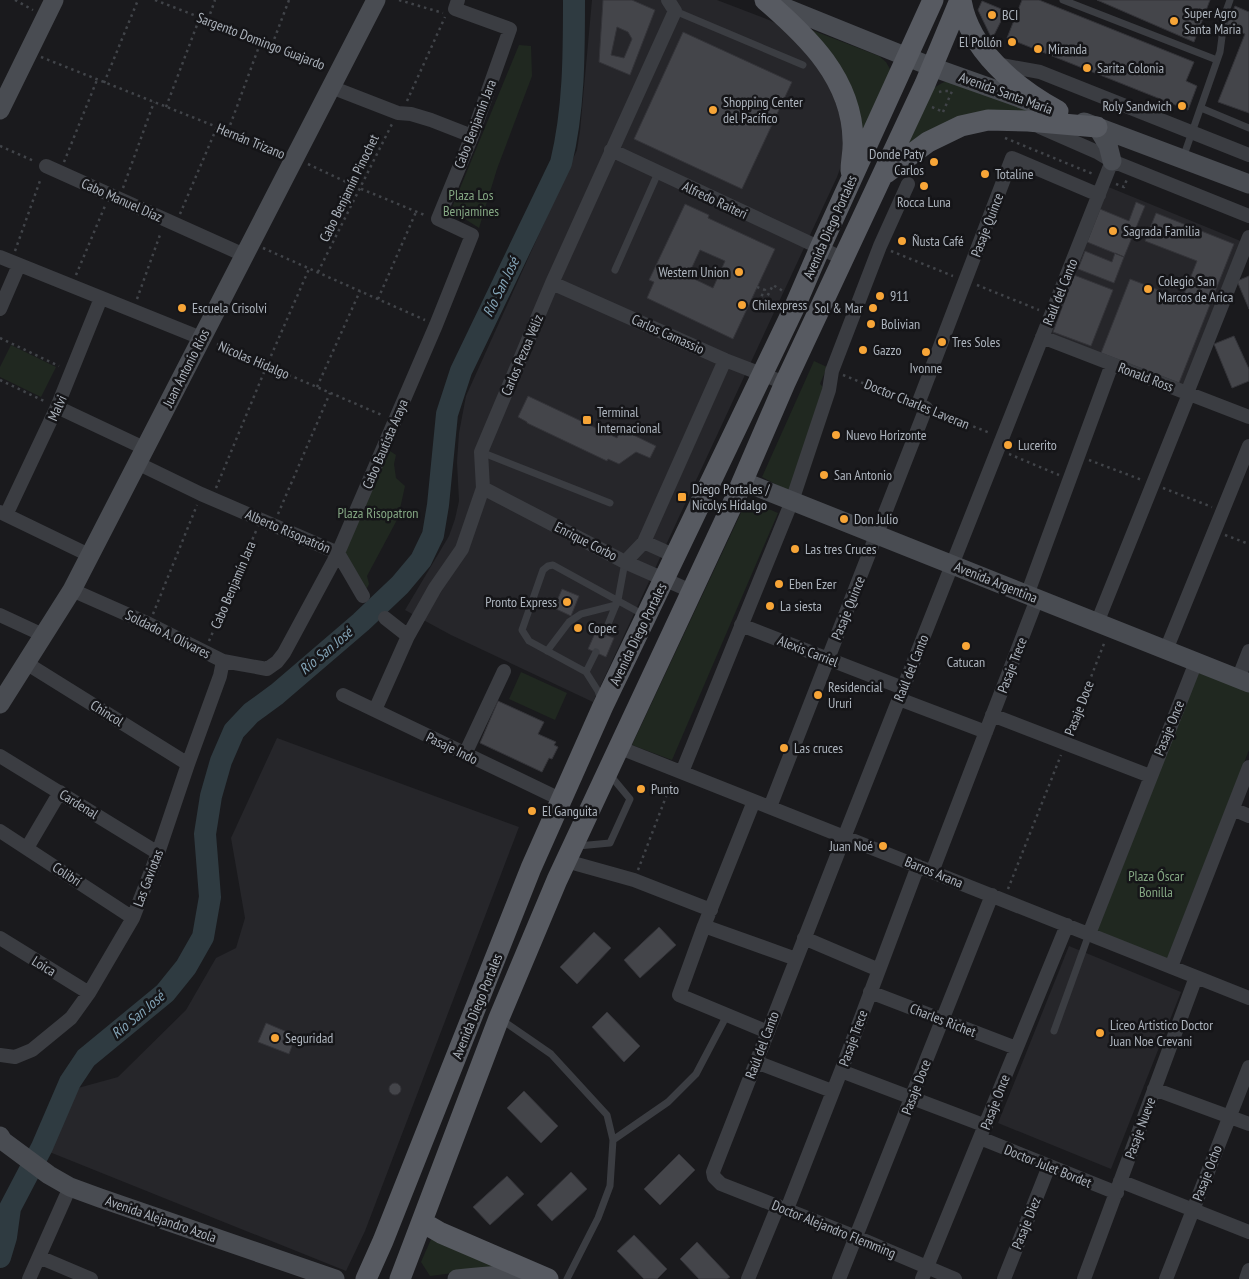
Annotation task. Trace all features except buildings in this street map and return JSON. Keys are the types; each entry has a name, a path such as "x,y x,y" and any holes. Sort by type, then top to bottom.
{"main road":[{"name":"Juan Antonio Ríos","path":"0,704 72,590 376,0"},
{"path":"765,0 806,38 829,65 840,83 848,106 853,140 852,180"},
{"name":"Avenida Santa María","path":"765,0 932,67 1183,158 1249,184"},
{"name":"Avenida Diego Portales","path":"366,1279 387,1232 531,868 603,706 795,306 933,0"},
{"path":"961,0 964,16 981,50 1039,101 1058,112"},
{"name":"Avenida Diego Portales","path":"400,1279 499,1018 565,863 742,481 785,383 882,177 961,0"},
{"path":"0,110 4,90 28,52 50,8"},
{"path":"882,177 928,142 961,126 988,120 1097,128 1108,145 1112,161"},
{"name":"Avenida Argentina","path":"742,481 1244,681"},
{"path":"646,616 666,645"},
{"path":"531,868 565,863"},
{"name":"Avenida Alejandro Azola","path":"2,1138 49,1175 70,1186 109,1202 335,1279"},
{"path":"422,1222 441,1233 548,1279"},
{"path":"457,1279 516,1275 542,1279"}],"street":[{"name":"Carlos Pezoa Véliz","path":"375,710 408,636 435,588 462,549 483,488 481,452 552,284 612,150 671,6"},
{"name":"Cabo Benjamín Jara","path":"438,219 472,136 510,29 453,8"},
{"name":"Avenida Santa María","path":"994,63 1040,72 1249,155"},
{"name":"Sargento Domingo Guajardo","path":"335,79 398,112 432,120 472,136"},
{"name":"Avenida Santa María","path":"1028,122 1098,152 1112,161 1249,216"},
{"name":"Alfredo Raiteri","path":"612,150 820,248"},
{"name":"Pasaje Quince","path":"770,807 877,535 1012,158 1099,195"},
{"name":"Raúl del Canto","path":"714,1177 714,1168 804,938 1112,161"},
{"name":"Cabo Manuel Díaz","path":"46,166 171,222 248,248"},
{"path":"679,771 792,501 829,390 832,371 880,246 908,184"},
{"name":"Cabo Bautista Araya","path":"267,669 277,662 284,652 338,553 436,325 472,235 438,219"},
{"path":"1103,625 1188,393 1249,237"},
{"path":"820,248 844,259"},
{"name":"Nicolas Hidalgo","path":"10,261 202,338"},
{"path":"0,310 10,261"},
{"name":"Carlos Camassio","path":"552,284 725,360 785,383"},
{"name":"Malvi","path":"3,514 57,407 101,298"},
{"name":"Ronald Ross","path":"1042,337 1249,417"},
{"path":"625,562 644,542 725,360"},
{"name":"Pasaje Trece","path":"932,872 986,732 1070,479 1112,364"},
{"name":"Alberto Risopatrón","path":"57,407 141,455 207,496 338,553 363,596"},
{"path":"1166,650 1249,446"},
{"name":"Enrique Corbo","path":"483,488 625,562 691,591"},
{"path":"3,514 89,556"},
{"path":"644,542 675,556"},
{"name":"Soldado A. Olivares","path":"72,590 149,624 223,661 267,669"},
{"path":"0,615 43,636"},
{"path":"385,618 408,636"},
{"name":"Alexis Carriel","path":"741,625 828,659 986,732"},
{"path":"1244,681 1249,651"},
{"name":"Las Gaviotas","path":"0,1055 14,1057 32,1050 71,1018 89,993 133,918 158,853 220,676 223,661"},
{"name":"Pasaje Once","path":"1089,934 1196,662"},
{"name":"Chincol","path":"26,663 188,764"},
{"path":"465,754 504,671"},
{"name":"Pasaje Indo","path":"343,695 562,800"},
{"path":"992,715 1150,776"},
{"name":"Barros Arana","path":"618,747 1249,998"},
{"name":"Cardenal","path":"0,756 158,853"},
{"path":"1171,966 1249,767"},
{"path":"27,848 60,792"},
{"path":"754,801 704,926 679,995 768,1032"},
{"path":"1232,810 1249,816"},
{"name":"Colibrí","path":"0,831 133,918"},
{"path":"565,863 634,880 711,910"},
{"name":"Pasaje Trece","path":"748,1279 782,1207 841,1071 918,866"},
{"name":"Pasaje Doce","path":"839,1279 942,1020 998,898"},
{"name":"Pasaje Once","path":"925,1273 1067,925"},
{"path":"704,926 796,959"},
{"name":"Loica","path":"0,938 89,993"},
{"path":"804,938 879,970"},
{"name":"Pasaje Nueve","path":"1084,1279 1196,977"},
{"name":"Charles Richet","path":"870,992 1016,1048"},
{"path":"756,1062 832,1092"},
{"name":"Pasaje Ocho","path":"1166,1279 1249,1068"},
{"name":"Doctor Julet Bordet","path":"841,1071 912,1098 1049,1166 1193,1209 1249,1232"},
{"path":"1154,1088 1249,1124"},
{"name":"Pasaje Diez","path":"1004,1279 1049,1166"},
{"name":"Doctor Alejandro Flemming","path":"714,1177 721,1184 856,1237 925,1273 955,1279"},
{"path":"29,1279 70,1186"},
{"path":"39,1257 92,1279"},
{"path":"1246,1279 1249,1270"}],"lane":[{"path":"1063,0 1216,60"},
{"path":"1183,158 1220,52 1225,14 1230,0"},
{"path":"671,6 803,65"},
{"path":"1201,108 1249,128"},
{"path":"615,270 658,173"},
{"path":"481,452 610,503"},
{"path":"604,634 617,602 625,562"},
{"path":"603,706 598,691 586,672 529,641 522,630 543,570 553,565 617,602 646,616"},
{"path":"547,651 569,622 581,614 617,602"},
{"path":"586,672 596,652"},
{"path":"565,863 610,843 630,799 607,772"},
{"path":"1054,1031 1089,934"},
{"path":"613,1140 668,1102 696,1074 727,1015"},
{"path":"499,1018 551,1054 607,1115 613,1140 610,1186 598,1218 567,1279"}],"path":[{"path":"15,0 50,8"},
{"path":"104,83 138,0"},
{"name":"Sargento Domingo Guajardo","path":"155,0 272,45 335,79"},
{"path":"208,20 216,0"},
{"path":"272,45 289,0"},
{"path":"399,0 453,8"},
{"name":"Cabo Benjamín Pinochet","path":"318,272 398,112 409,98 453,8"},
{"path":"166,107 200,17"},
{"path":"228,132 261,41"},
{"name":"Hernán Trizano","path":"28,52 294,158 359,188 416,212 438,219"},
{"path":"60,173 97,80"},
{"path":"72,286 114,197 154,102"},
{"path":"133,310 171,222 217,127"},
{"path":"0,146 46,166 10,261"},
{"path":"378,299 416,212"},
{"path":"248,248 309,268 436,325"},
{"path":"149,624 309,268"},
{"path":"757,287 764,290 758,302 763,305 769,293"},
{"path":"317,387 360,291"},
{"path":"0,338 72,372"},
{"name":"Nicolas Hidalgo","path":"202,338 267,364 395,421"},
{"name":"Doctor Charles Laveran","path":"832,371 922,406 1070,479"},
{"path":"0,380 57,407"},
{"name":"Cabo Benjamín Jara","path":"205,652 330,392"},
{"path":"1214,531 1249,544"},
{"name":"Pasaje Doce","path":"998,898 1065,743 1103,625"},
{"path":"634,880 679,771"}],"shaded area":[{"path":"592,0 717,0 783,27 822,61 845,132 841,166 837,177 593,702 451,635 405,610 449,536 455,519 459,501 457,462 459,433 466,396 577,150"},
{"name":"Colegio San Marcos de Arica","path":"1106,186 1248,244 1191,391 1050,335"},
{"path":"277,738 519,827 365,1231 346,1271 47,1151 78,1088 118,1077 186,1010 216,958 236,948 245,918 231,838"},
{"name":"Liceo Artistico Doctor Juan Noe Crevani","path":"1069,946 1181,992 1111,1169 998,1123"}],"green space":[{"path":"809,29 879,56 886,62 891,71 860,145"},
{"name":"Plaza Los Benjamines","path":"519,45 531,46 532,76 497,169 479,228 451,210"},
{"path":"948,81 955,82 1047,118 1012,114 900,159 932,89"},
{"path":"11,345 56,367 41,397 0,377 0,367"},
{"path":"814,361 827,367 820,384 825,389 790,492 762,477"},
{"name":"Plaza Risopatron","path":"384,447 396,455 394,464 396,478 405,486 398,518 367,576 369,584 363,596 338,553"},
{"path":"747,500 778,513 672,760 632,745"},
{"name":"Plaza Óscar Bonilla","path":"1199,670 1249,692 1249,750 1167,959 1097,931"},
{"path":"521,672 567,693 555,720 509,699"},
{"path":"432,1237 500,1267 430,1276 421,1262"}],"waterway":[{"name":"Río San José","path":"0,1257 6,1237 10,1208 42,1147 70,1082 86,1058 165,993 186,967 203,937 210,897 205,834 211,796 221,761 234,731 251,713 277,694 361,622 400,585 421,560 433,535 438,505 447,414 461,371 561,163 571,103 574,0"}],"place":[{"name":"BCI","path":"992,15"},
{"name":"Super Agro Santa Maria","path":"1174,21"},
{"name":"El Pollón","path":"1012,42"},
{"name":"Miranda","path":"1038,49"},
{"name":"Sarita Colonia","path":"1087,68"},
{"name":"Roly Sandwich","path":"1182,106"},
{"name":"Shopping Center del Pacífico","path":"713,110"},
{"name":"Donde Paty Carlos","path":"934,162"},
{"name":"Totaline","path":"985,174"},
{"name":"Rocca Luna","path":"924,186"},
{"name":"Sagrada Familia","path":"1113,231"},
{"name":"Ñusta Café","path":"902,241"},
{"name":"Western Union","path":"739,272"},
{"name":"Colegio San Marcos de Arica","path":"1148,289"},
{"name":"911","path":"880,296"},
{"name":"Chilexpress","path":"742,305"},
{"name":"Escuela Crisolvi","path":"182,308"},
{"name":"Sol & Mar","path":"873,308"},
{"name":"Bolivian","path":"871,324"},
{"name":"Tres Soles","path":"942,342"},
{"name":"Gazzo","path":"863,350"},
{"name":"Ivonne","path":"926,352"},
{"name":"Terminal Internacional","path":"587,420"},
{"name":"Nuevo Horizonte","path":"836,435"},
{"name":"Lucerito","path":"1008,445"},
{"name":"San Antonio","path":"824,475"},
{"name":"Diego Portales / Nicolys Hidalgo","path":"682,497"},
{"name":"Don Julio","path":"844,519"},
{"name":"Las tres Cruces","path":"795,549"},
{"name":"Eben Ezer","path":"779,584"},
{"name":"Pronto Express","path":"567,602"},
{"name":"La siesta","path":"770,606"},
{"name":"Copec","path":"578,628"},
{"name":"Catucan","path":"966,646"},
{"name":"Residencial Ururi","path":"818,695"},
{"name":"Las cruces","path":"784,748"},
{"name":"Punto","path":"641,789"},
{"name":"El Ganguita","path":"532,811"},
{"name":"Juan Noé","path":"883,846"},
{"name":"Liceo Artistico Doctor Juan Noe Crevani","path":"1100,1033"},
{"name":"Seguridad","path":"275,1038"}]}
